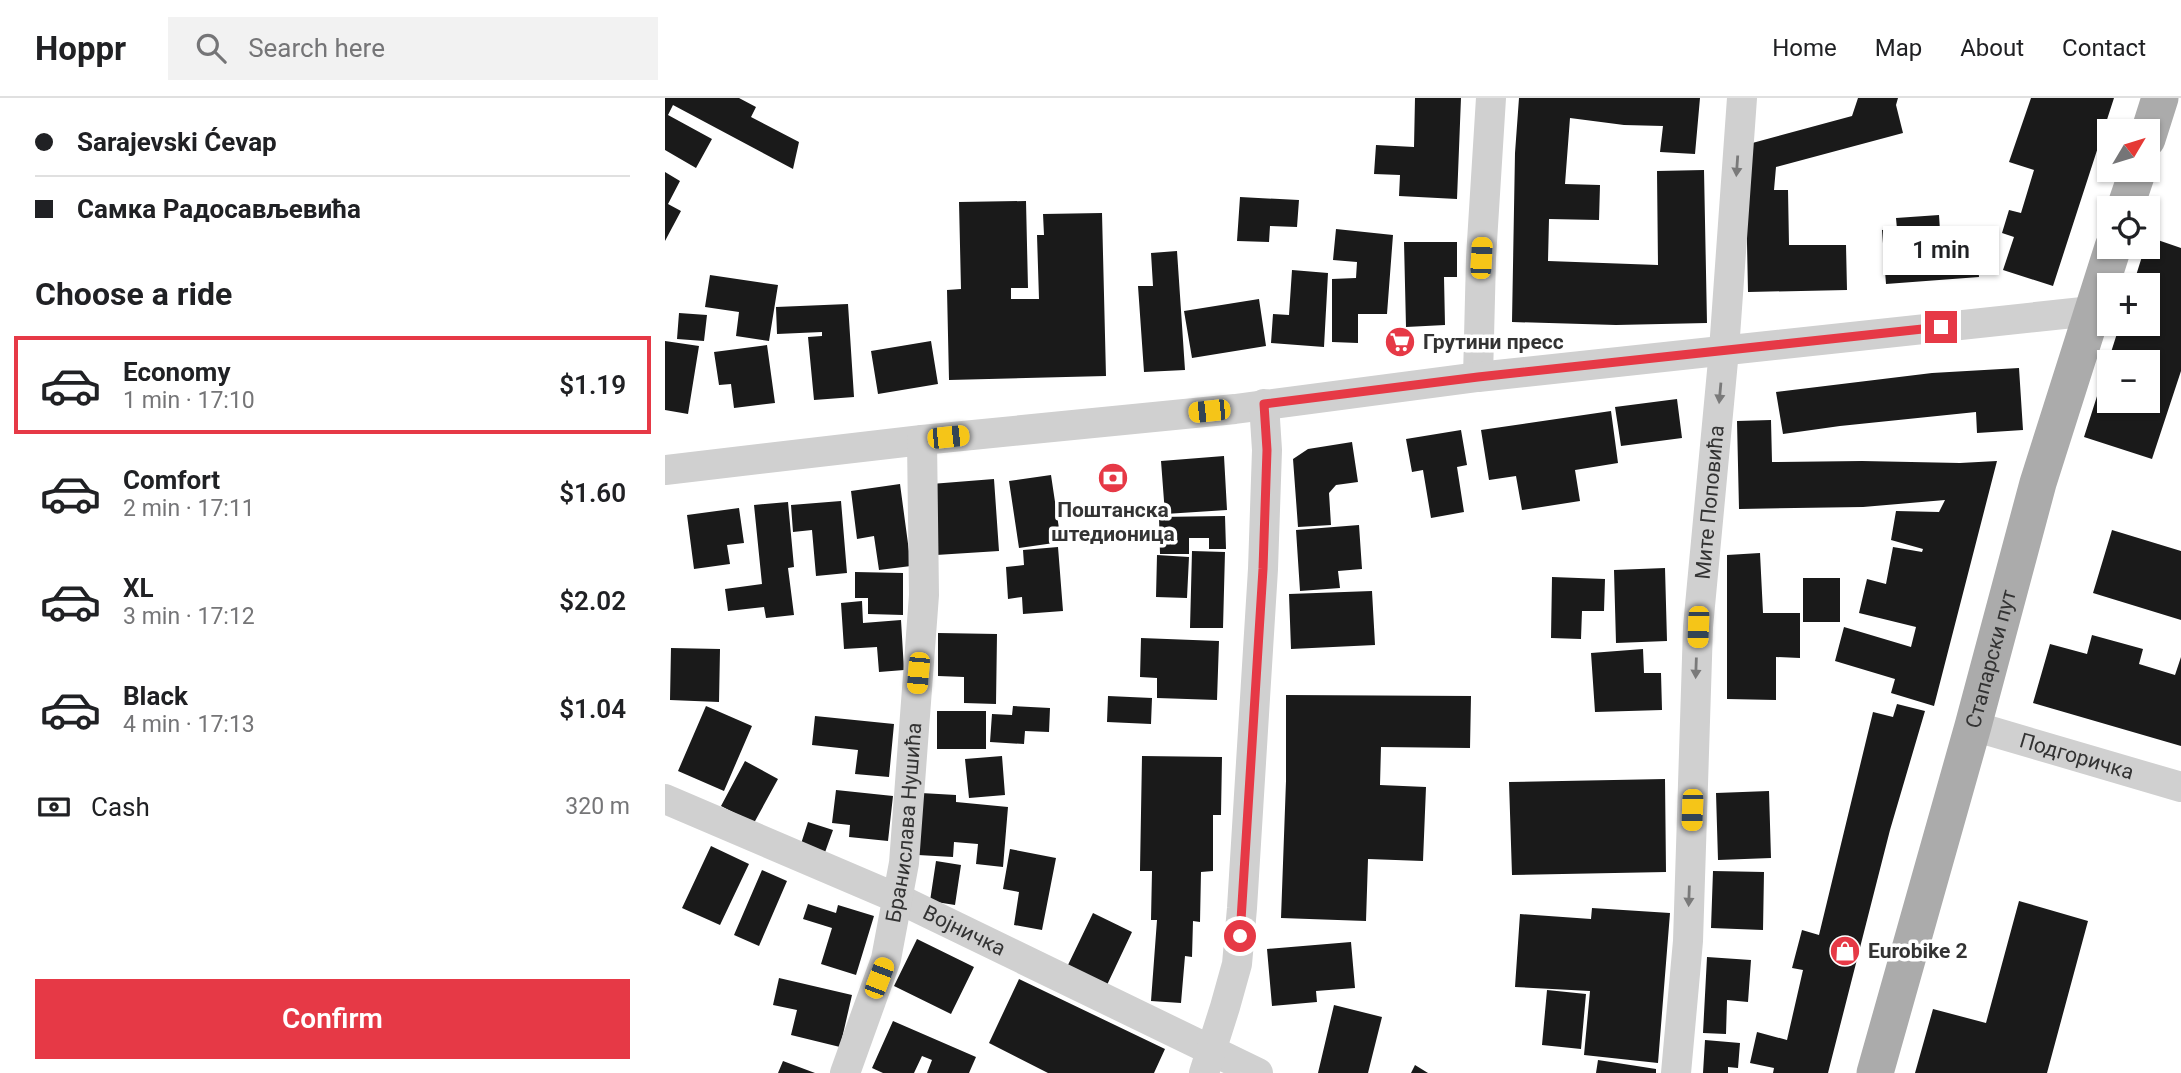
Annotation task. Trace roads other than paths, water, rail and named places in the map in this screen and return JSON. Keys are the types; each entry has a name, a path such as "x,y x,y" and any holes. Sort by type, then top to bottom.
{"main road":[{"path":"2153,119 2160,98"},
{"name":"Стапарски пут","path":"1875,1073 2038,483 2109,259"}],"street":[{"path":"1478,377 1481,258 1491,98"},
{"name":"Мите Поповића","path":"1676,1073 1688,941 1698,627 1724,350 1742,98"},
{"path":"665,470 1264,404 1478,377 2092,311"},
{"path":"1207,1061 1226,1007 1237,964 1242,908 1263,569 1267,450 1264,404"},
{"name":"Бранислава Нушића","path":"845,1073 886,959 899,899 910,802 923,595 922,440"},
{"name":"Подгоричка","path":"1973,726 2181,788"},
{"name":"Војничка","path":"665,799 899,899 1207,1061 1258,1073"}],"place":[{"name":"Грутини пресс","path":"1400,342"},
{"name":"Поштанска штедионица","path":"1113,478"},
{"name":"Eurobike 2","path":"1845,951"}]}
